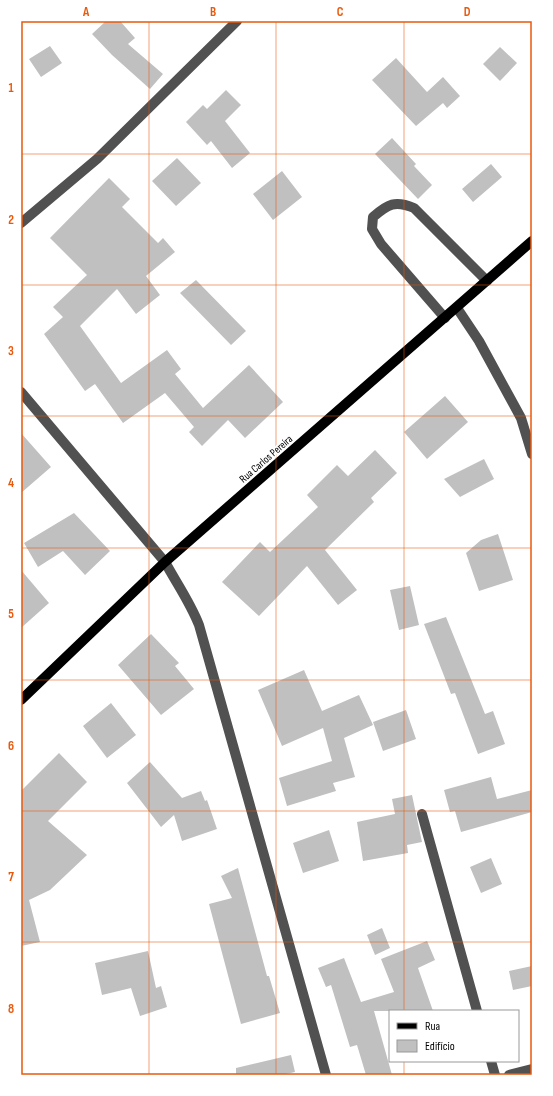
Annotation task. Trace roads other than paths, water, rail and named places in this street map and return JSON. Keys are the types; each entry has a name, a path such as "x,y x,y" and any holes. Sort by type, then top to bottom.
{"main road":[{"name":"Rua Carlos Pereira","path":"21,700 165,562 458,308 532,241"}],"street":[{"path":"21,223 97,159 237,21"},
{"path":"445,318 382,244 372,229 373,217 386,206 402,203 414,208 488,281"},
{"path":"458,308 479,341 521,418 532,454"},
{"path":"21,392 165,562 179,588 191,605 199,625 326,1075"},
{"path":"422,814 477,1010"},
{"path":"491,1062 495,1075"},
{"path":"508,1075 532,1069"}]}
